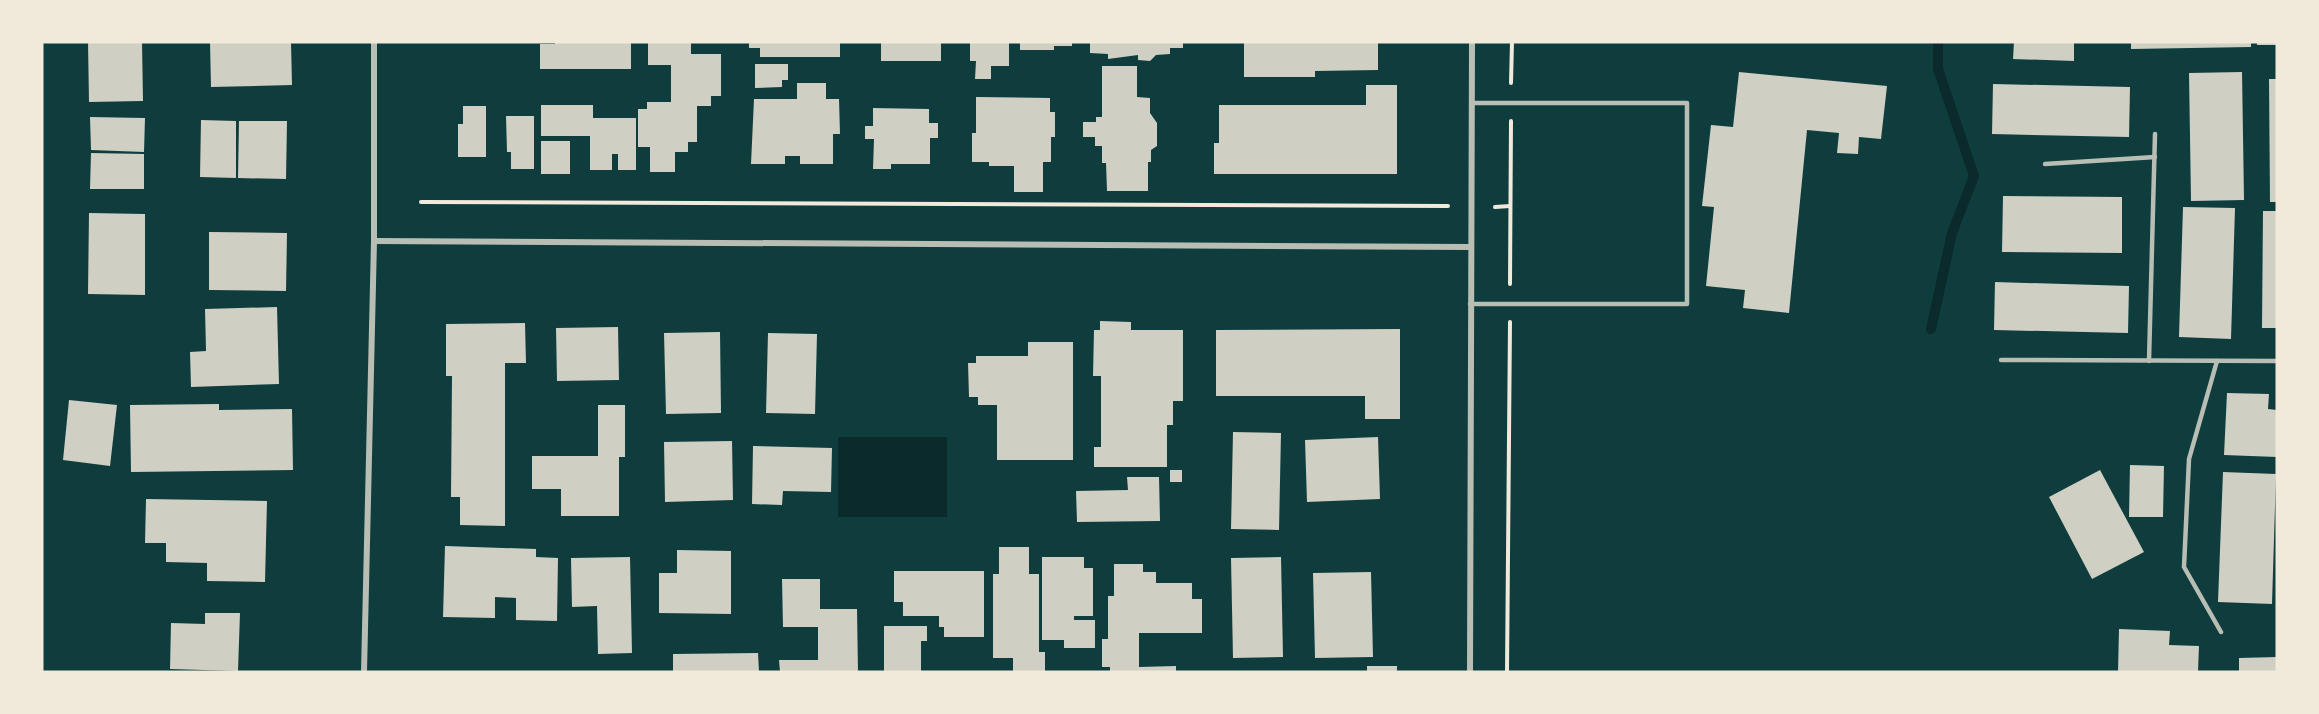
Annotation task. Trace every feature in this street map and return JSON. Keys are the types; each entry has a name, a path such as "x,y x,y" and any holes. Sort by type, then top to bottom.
{"street":[{"path":"364,672 374,241 374,42"},
{"path":"1470,672 1472,42"},
{"path":"374,241 1470,246"}],"lane":[{"path":"1470,304 1687,304 1687,103 1472,103"},
{"path":"2149,361 2155,134"},
{"path":"2045,164 2155,157"},
{"path":"2001,360 2277,361"},
{"path":"2217,361 2189,459 2184,567 2221,632"}],"path":[{"path":"1507,672 1512,42"},
{"path":"421,202 1448,206"},
{"path":"1495,207 1510,206"}],"water":[{"path":"838,437 947,437 947,517 838,517"}],"building":[{"path":"88,42 142,42 143,101 89,102"},
{"path":"210,42 291,42 292,85 211,87"},
{"path":"555,42 631,42 631,69 540,69 540,44 555,44"},
{"path":"648,42 691,42 691,54 721,54 721,96 711,96 711,106 697,106 697,142 688,142 688,152 675,152 675,172 650,172 650,147 638,147 638,109 647,109 647,102 671,102 671,65 648,65"},
{"path":"749,42 840,42 840,57 760,57 760,48 749,48"},
{"path":"881,42 941,42 941,61 881,61"},
{"path":"970,42 1009,42 1009,66 991,66 991,79 975,79 976,61 970,61"},
{"path":"1020,42 1072,42 1072,46 1054,46 1054,50 1020,50"},
{"path":"1090,42 1183,42 1183,48 1170,48 1170,54 1156,55 1150,61 1138,60 1138,55 1108,59 1108,54 1090,53"},
{"path":"1244,42 1378,42 1378,70 1315,71 1315,77 1244,77"},
{"path":"2014,42 2074,42 2074,61 2013,59"},
{"path":"2131,42 2251,42 2251,47 2131,49"},
{"path":"2257,42 2277,42 2277,45 2257,45"},
{"path":"755,64 788,64 788,80 782,80 782,87 755,88"},
{"path":"1102,66 1137,66 1137,97 1150,98 1150,113 1157,123 1157,146 1151,150 1151,162 1148,162 1148,191 1107,191 1106,163 1102,163 1102,146 1095,146 1095,137 1083,137 1083,122 1096,122 1096,117 1102,117"},
{"path":"1739,72 1887,86 1881,139 1859,137 1858,154 1837,153 1839,133 1807,130 1789,313 1743,308 1745,290 1706,286 1714,207 1702,206 1711,125 1733,127"},
{"path":"2242,72 2244,200 2191,201 2189,73"},
{"path":"2269,79 2277,79 2277,202 2270,202"},
{"path":"797,83 826,83 826,99 839,99 840,134 833,134 833,164 800,164 800,156 785,156 785,164 751,164 754,99 797,99"},
{"path":"1993,84 2130,87 2129,137 1992,134"},
{"path":"1366,85 1397,85 1397,174 1214,174 1214,143 1219,143 1219,105 1366,105"},
{"path":"976,97 1050,98 1050,112 1055,112 1055,137 1051,137 1051,162 1043,162 1043,192 1014,192 1014,166 989,166 989,162 972,162 972,133 976,133"},
{"path":"541,105 593,105 593,118 636,118 636,170 618,170 618,154 612,154 612,170 590,170 590,136 541,136"},
{"path":"463,106 486,106 486,157 458,157 458,124 463,124"},
{"path":"873,108 929,109 929,123 938,123 938,138 930,138 930,164 891,164 891,169 873,169 874,139 865,139 865,126 873,126"},
{"path":"506,116 534,116 534,169 511,169 511,152 507,152"},
{"path":"90,117 145,118 144,152 91,150"},
{"path":"201,120 236,121 236,178 200,177"},
{"path":"239,121 287,121 286,179 238,178"},
{"path":"541,141 570,141 570,174 541,174"},
{"path":"91,153 144,154 144,189 90,189"},
{"path":"2003,196 2122,197 2122,253 2002,252"},
{"path":"2183,207 2235,208 2231,339 2179,337"},
{"path":"2263,211 2277,211 2277,328 2262,328"},
{"path":"89,213 145,214 145,295 88,294"},
{"path":"209,232 287,233 286,291 209,290"},
{"path":"1995,282 2129,286 2128,333 1994,330"},
{"path":"277,307 279,384 191,387 190,352 206,351 205,309"},
{"path":"1100,321 1131,322 1131,330 1183,330 1183,401 1173,401 1173,425 1167,425 1167,467 1094,467 1094,447 1101,447 1101,376 1093,376 1094,330 1100,330"},
{"path":"525,323 526,363 505,363 505,526 460,525 460,497 451,497 452,376 446,376 446,324"},
{"path":"618,327 619,380 557,381 556,328"},
{"path":"1400,329 1400,419 1365,419 1365,396 1216,396 1216,330"},
{"path":"720,332 721,413 666,414 664,333"},
{"path":"768,333 817,334 815,414 766,413"},
{"path":"1028,342 1073,342 1073,460 997,460 997,405 978,405 978,397 969,397 968,363 976,363 976,356 1028,356"},
{"path":"2227,393 2269,394 2268,409 2277,410 2277,457 2224,455"},
{"path":"69,400 117,405 110,466 63,460"},
{"path":"219,404 219,410 292,409 293,470 131,472 130,405"},
{"path":"598,405 625,405 625,457 619,457 619,516 561,516 561,489 532,489 532,456 598,456"},
{"path":"1233,432 1281,433 1279,530 1231,529"},
{"path":"1378,437 1380,499 1307,502 1305,440"},
{"path":"732,441 733,500 665,502 664,442"},
{"path":"753,446 832,448 831,492 783,491 782,505 752,504"},
{"path":"2130,465 2164,466 2163,517 2129,517"},
{"path":"1170,470 1182,470 1182,482 1170,482"},
{"path":"2100,470 2144,552 2092,579 2049,497"},
{"path":"2223,472 2276,474 2272,604 2218,602"},
{"path":"1127,477 1159,477 1160,521 1077,522 1076,491 1128,490"},
{"path":"146,499 267,501 265,582 207,581 207,563 166,562 166,543 145,543"},
{"path":"445,546 536,549 536,557 558,558 557,621 516,620 516,598 495,597 495,618 443,617"},
{"path":"999,547 1029,547 1029,574 1039,574 1039,652 1045,652 1045,672 1013,672 1013,658 993,658 993,574 999,574"},
{"path":"677,550 731,551 731,614 659,613 659,573 677,573"},
{"path":"630,557 632,653 598,654 597,606 572,607 571,558"},
{"path":"1042,557 1084,557 1084,568 1093,568 1093,616 1074,616 1074,620 1095,620 1095,648 1064,648 1064,640 1042,640"},
{"path":"1281,557 1283,657 1233,658 1231,558"},
{"path":"1114,564 1143,564 1143,572 1156,572 1156,583 1192,583 1192,599 1202,599 1202,633 1139,633 1139,667 1176,666 1176,672 1110,672 1110,667 1102,667 1102,639 1108,639 1108,596 1114,596"},
{"path":"894,571 984,571 984,637 944,637 944,627 939,627 939,616 903,616 903,602 894,602"},
{"path":"1371,572 1373,657 1315,658 1313,573"},
{"path":"782,579 820,579 820,609 857,609 858,672 780,672 779,660 818,660 818,627 783,627"},
{"path":"205,613 240,613 238,671 170,669 171,623 205,624"},
{"path":"884,626 927,626 927,641 921,641 921,672 884,672"},
{"path":"2119,629 2170,631 2169,645 2199,646 2198,672 2118,672"},
{"path":"758,653 759,672 673,672 673,654"},
{"path":"2277,657 2277,672 2239,672 2239,658"},
{"path":"1367,666 1397,666 1397,672 1367,672"}],"waterway":[{"path":"1931,329 1952,233 1974,176 1938,69 1938,42"}]}
